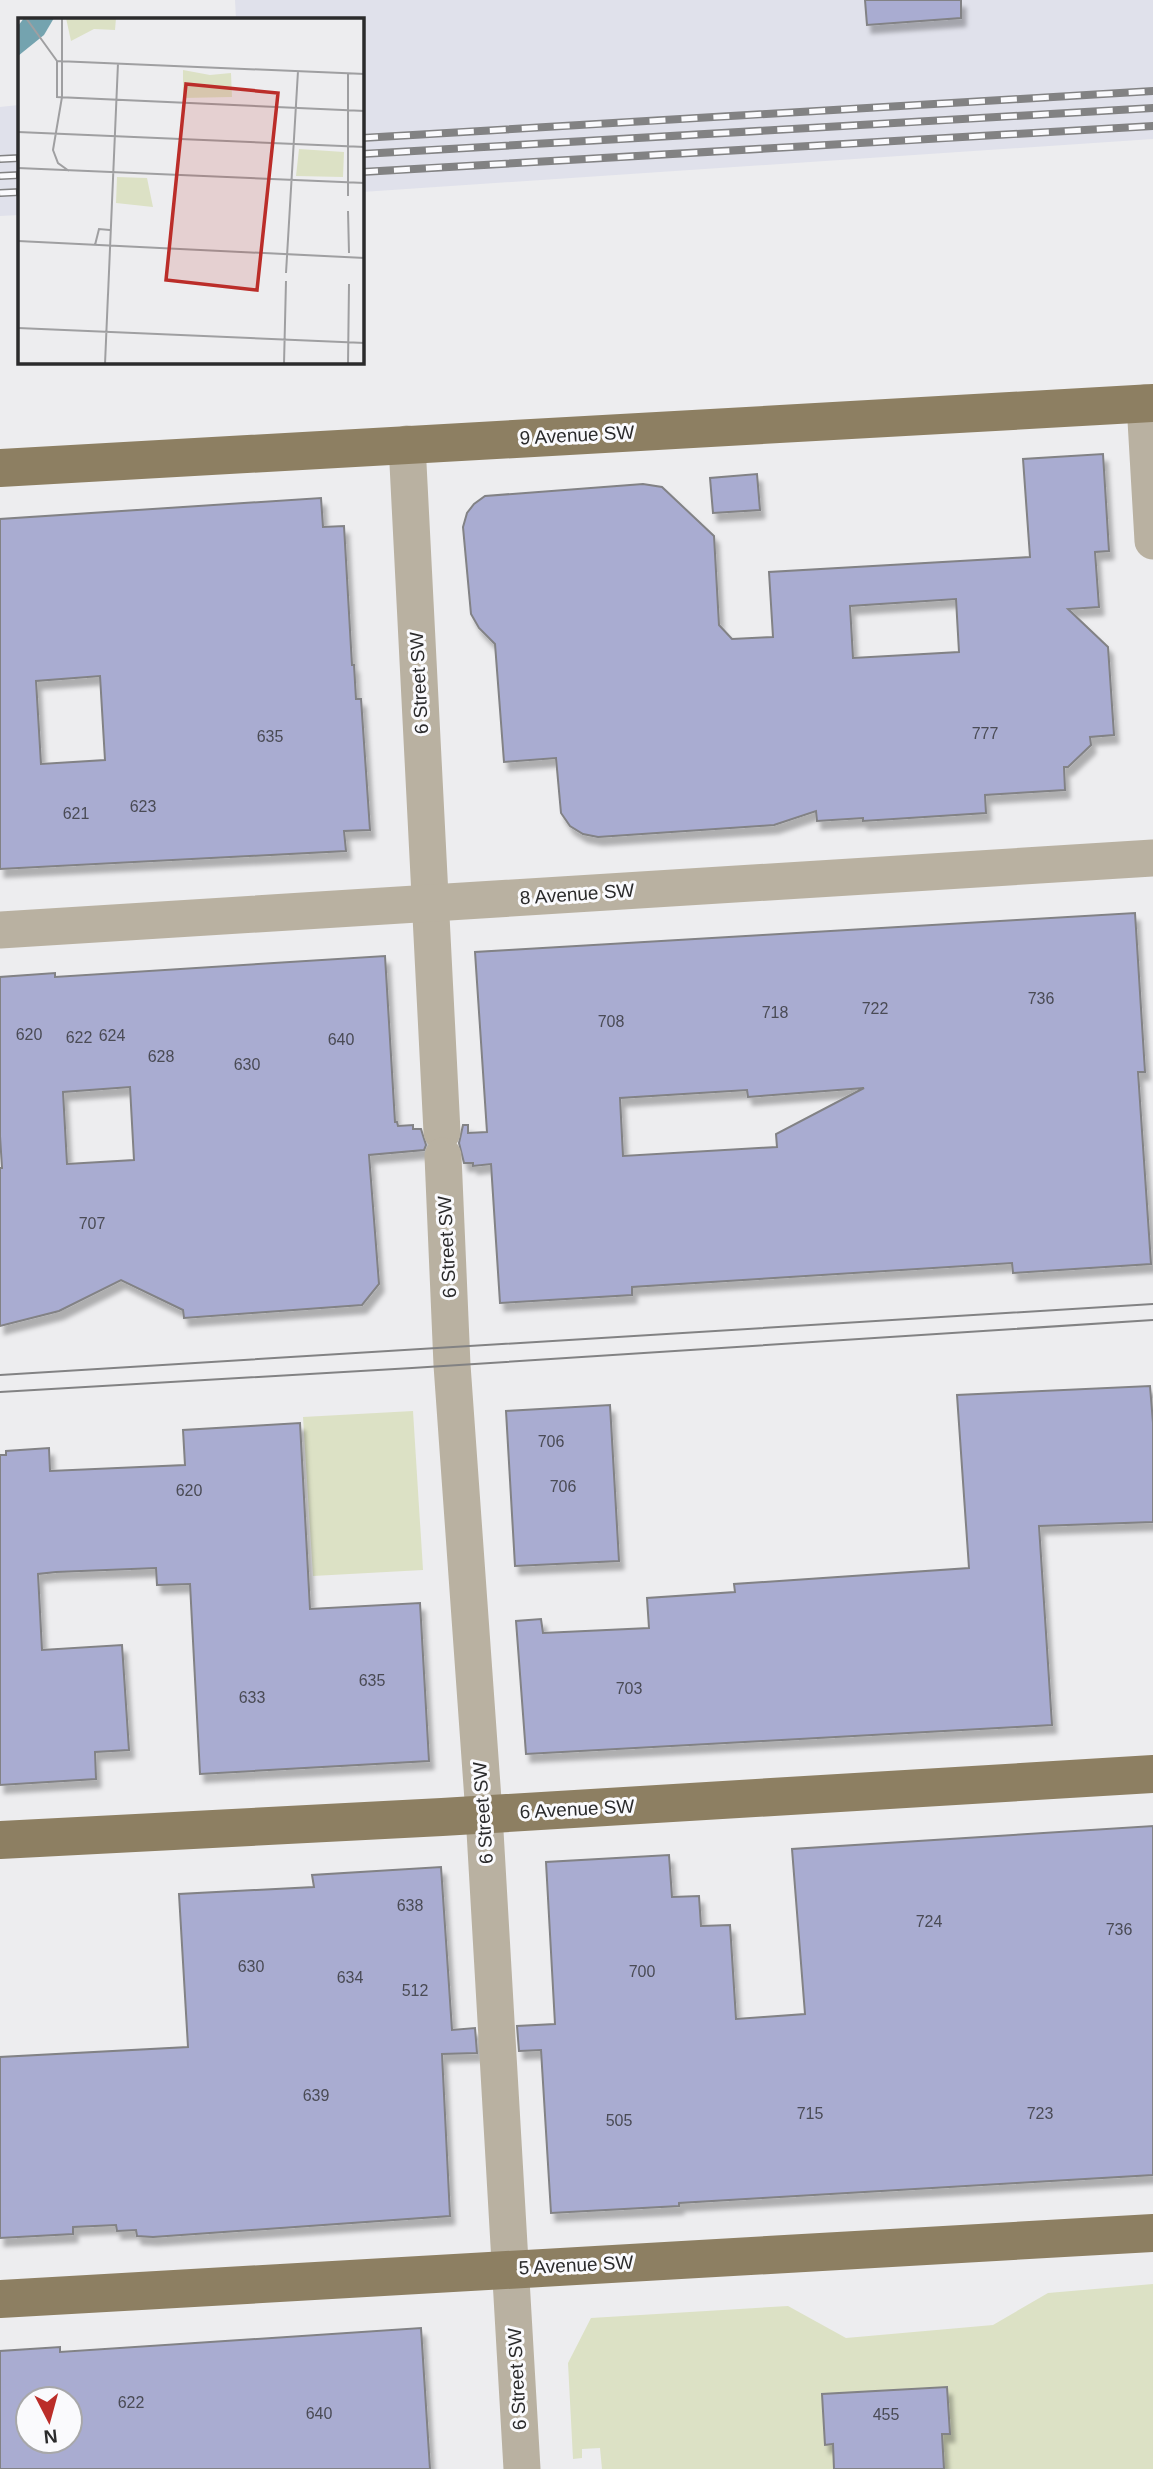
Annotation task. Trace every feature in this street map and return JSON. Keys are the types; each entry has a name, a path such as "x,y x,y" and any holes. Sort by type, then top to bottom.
{"main road":[{"name":"9 Avenue SW","path":"0,468 1149,403"},
{"name":"6 Avenue SW","path":"0,1840 1153,1774"},
{"name":"5 Avenue SW","path":"0,2299 1153,2233"}],"street":[{"path":"1149,403 1153,541"},
{"name":"6 Street SW","path":"407,444 432,903 452,1365 484,1814 522,2469"},
{"name":"8 Avenue SW","path":"0,930 1153,858"}],"shaded area":[{"path":"235,0 1153,0 1153,139 364,192 364,18 236,18"},
{"path":"18,105 18,215 0,216 0,107"}],"green space":[{"path":"413,1411 423,1570 313,1576 303,1417"},
{"path":"1153,2284 1153,2469 602,2469 600,2448 582,2449 582,2458 573,2459 568,2363 591,2318 788,2306 846,2338 993,2325 1048,2293"}],"building":[{"path":"865,0 961,0 961,18 867,25"},
{"path":"1103,454 1109,551 1095,552 1099,607 1068,609 1108,647 1114,735 1090,737 1091,745 1068,767 1064,767 1065,790 985,795 986,813 863,821 863,818 817,821 816,811 774,825 598,837 583,834 570,826 561,813 556,758 504,762 495,644 479,628 471,614 463,527 467,513 485,496 643,484 662,487 714,536 719,625 732,639 773,637 769,572 1030,557 1023,459","holes":["956,599 959,652 853,658 850,606"]},
{"path":"757,474 760,510 713,513 710,478"},
{"path":"321,498 323,527 344,526 352,665 356,699 361,699 370,830 344,831 346,851 0,869 0,519","holes":["100,676 105,760 41,764 36,681"]},
{"path":"1135,913 1145,1072 1138,1072 1151,1264 1013,1273 1012,1263 632,1287 632,1295 500,1303 491,1164 473,1166 473,1163 464,1163 459,1143 463,1125 468,1125 468,1133 487,1132 475,952","holes":["864,1088 776,1134 777,1147 623,1156 620,1098 747,1090 748,1097"]},
{"path":"385,956 395,1122 398,1126 413,1125 413,1129 421,1129 426,1145 424,1150 369,1155 379,1284 362,1305 184,1318 183,1310 121,1280 59,1311 0,1326 0,977 55,973 55,977","holes":["130,1087 134,1160 67,1164 63,1092"]},
{"path":"1150,1386 1153,1423 1153,1522 1039,1526 1052,1725 526,1754 516,1621 541,1619 543,1633 649,1628 647,1598 735,1592 734,1584 969,1568 957,1395"},
{"path":"610,1405 619,1561 515,1566 506,1411"},
{"path":"300,1423 310,1609 420,1603 429,1761 200,1774 190,1584 157,1585 156,1568 56,1572 38,1574 42,1650 122,1645 129,1750 95,1752 96,1779 0,1785 0,1455 6,1455 6,1451 49,1448 50,1471 185,1465 183,1430"},
{"path":"1153,1826 1153,2175 551,2213 541,2050 519,2051 517,2026 555,2024 546,1862 669,1855 672,1897 699,1896 701,1926 730,1925 736,2019 805,2014 792,1849"},
{"path":"441,1867 452,2030 475,2028 477,2053 442,2054 450,2216 153,2237 137,2236 136,2230 117,2231 116,2225 73,2227 73,2234 0,2238 0,2057 188,2047 179,1894 314,1887 312,1875"},
{"path":"421,2328 430,2469 0,2469 0,2351 60,2347 60,2352"},
{"path":"947,2387 950,2434 942,2434 944,2469 834,2469 833,2444 825,2445 822,2394"}],"tram line":[{"path":"0,1375 1153,1304"},
{"path":"0,1392 1153,1320"}],"railway":[{"path":"364,138 1153,91"},
{"path":"364,154 1153,108"},
{"path":"364,172 1153,126"},
{"path":"0,159 18,158"},
{"path":"0,176 18,175"},
{"path":"0,193 18,192"}]}
